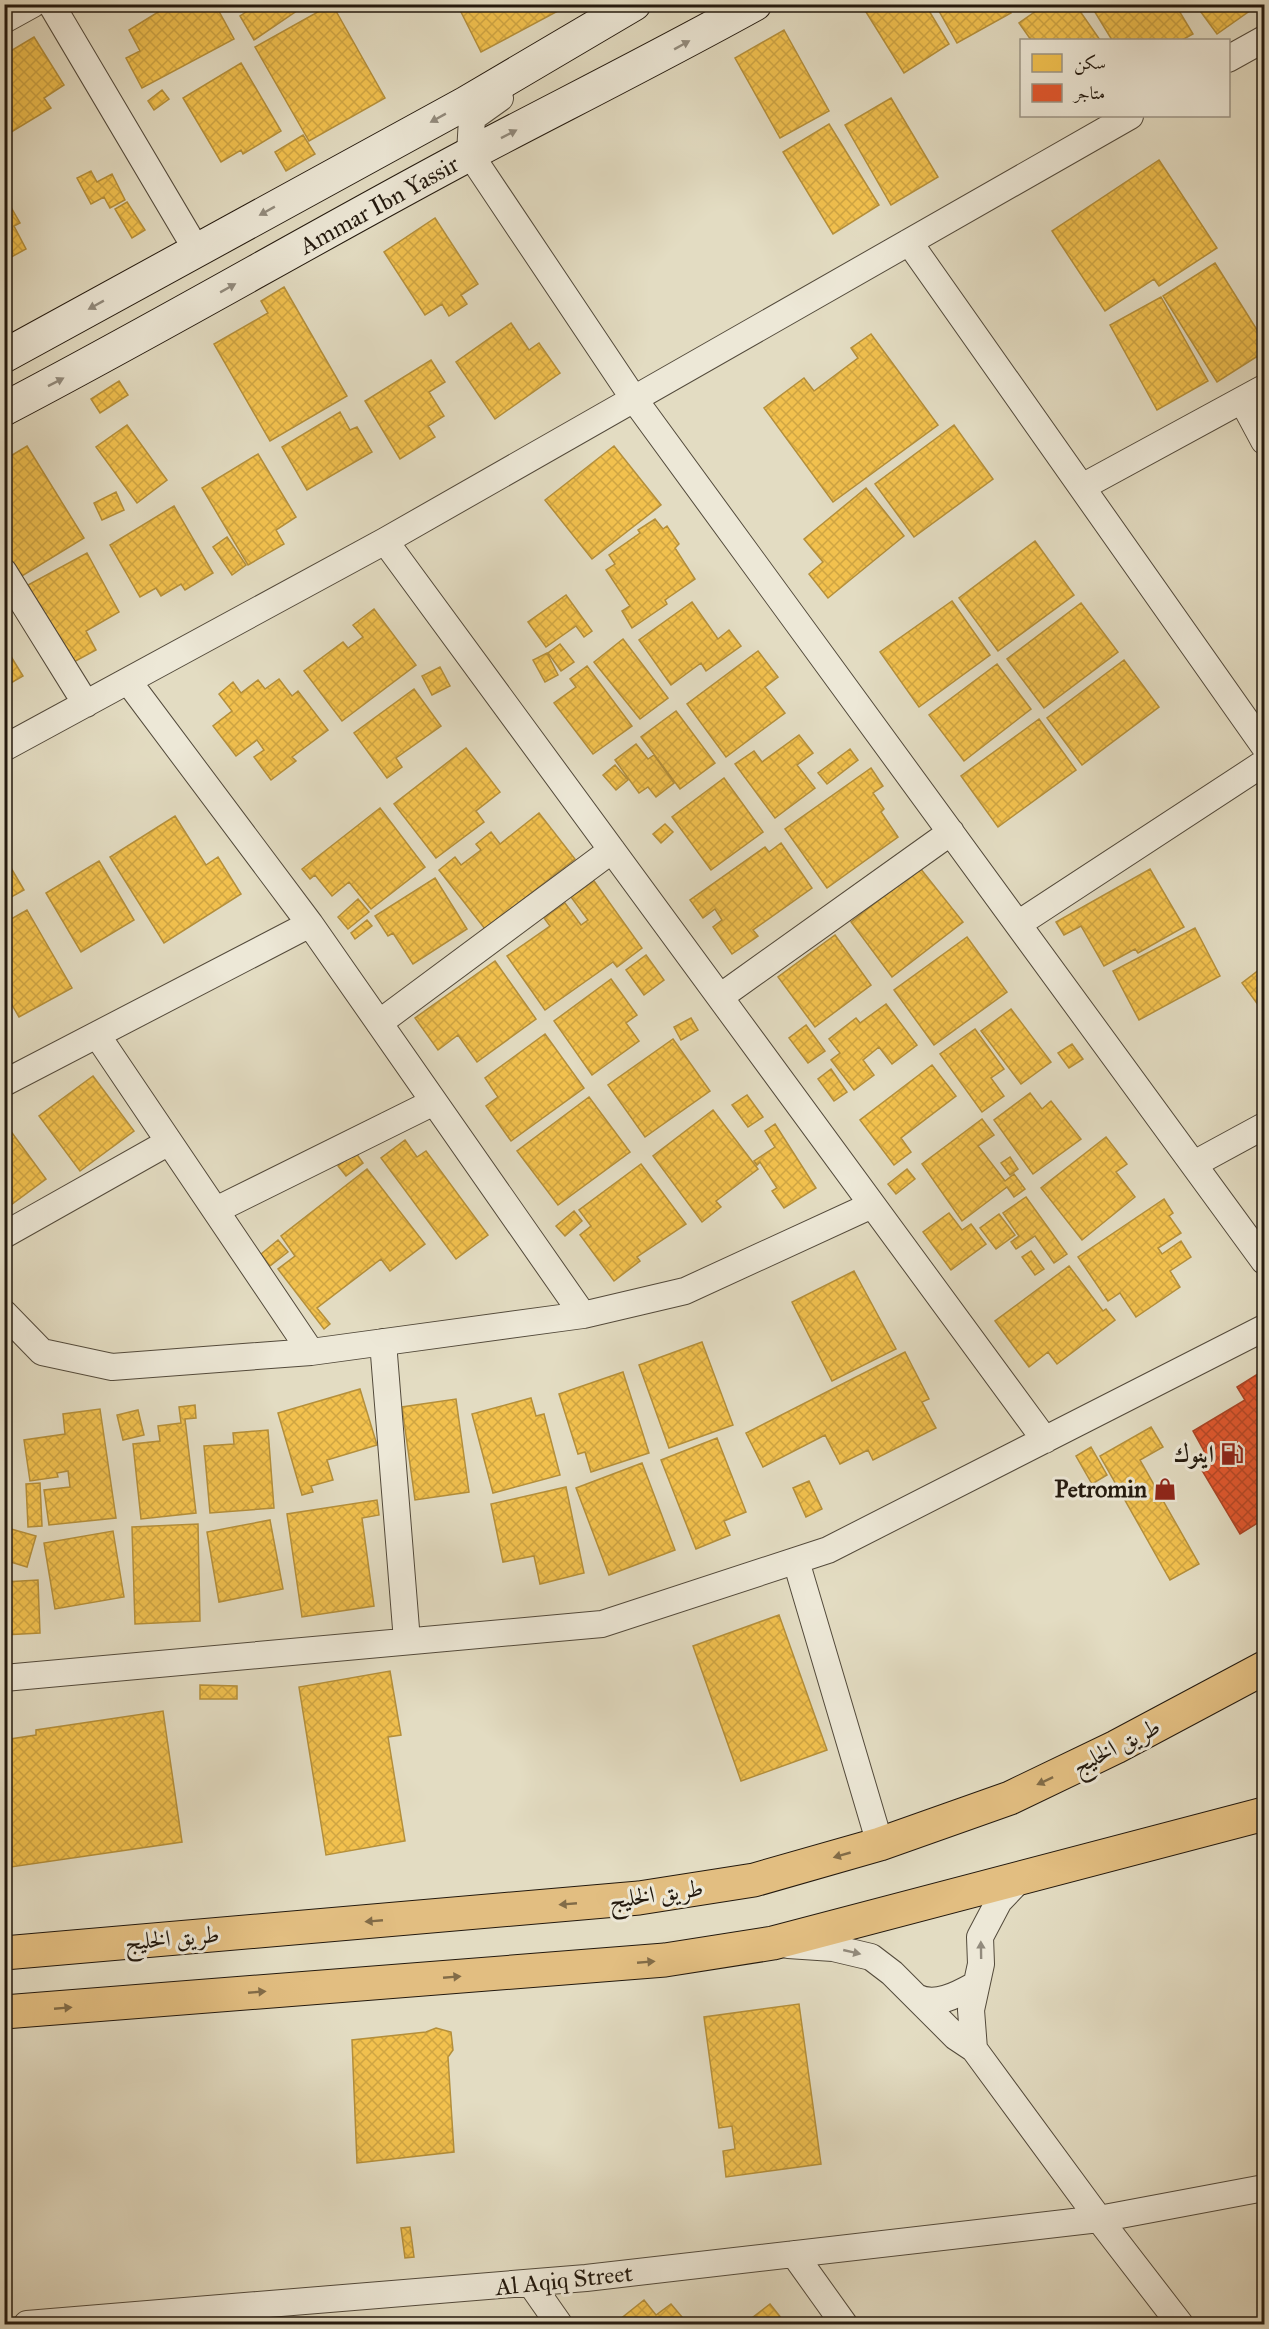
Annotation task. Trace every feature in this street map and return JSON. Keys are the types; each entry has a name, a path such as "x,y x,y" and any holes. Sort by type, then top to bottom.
{"main road":[{"name":"طريق الخليج","path":"4,1953 639,1898 754,1880 880,1844 1010,1798 1116,1747 1264,1668"},
{"path":"1116,1747 1264,1691"},
{"path":"1185,1835 1264,1806"},
{"path":"4,2012 665,1960 773,1943 1264,1814"}],"street":[{"path":"4,20 33,4"},
{"path":"51,4 196,249"},
{"name":"Ammar Ibn Yassir","path":"4,409 99,360 470,154 641,67 755,4"},
{"path":"625,10 472,118 470,154 634,399 1264,1261"},
{"name":"Ammar Ibn Yassir","path":"4,356 466,102 625,10"},
{"path":"1230,58 1264,39"},
{"path":"4,748 385,542 1128,117"},
{"path":"909,242 1264,746"},
{"path":"1082,487 1264,388"},
{"path":"1242,400 1264,441"},
{"path":"385,542 1044,1440"},
{"path":"4,572 86,704"},
{"path":"128,681 310,924 583,1315"},
{"path":"1018,924 1264,763"},
{"path":"720,997 951,832"},
{"path":"379,1023 612,850"},
{"path":"4,1083 310,924"},
{"path":"97,1035 311,1352"},
{"path":"216,1210 435,1102"},
{"path":"1194,1164 1264,1126"},
{"path":"4,1235 169,1142"},
{"path":"4,1313 42,1352 112,1367 311,1352 583,1315 685,1291 872,1205"},
{"path":"4,1678 602,1624 828,1550 1264,1328"},
{"path":"383,1342 407,1641"},
{"path":"796,1561 880,1844"},
{"path":"974,2049 971,2010 981,1964 980,1937 999,1902 1022,1878"},
{"path":"773,1943 833,1948 871,1957 892,1973 956,2037 974,2049 1180,2325"},
{"path":"915,1997 924,2001 942,1999 958,1995 975,1985"},
{"name":"Al Aqiq Street","path":"27,2325 531,2284 1099,2219 1264,2188"},
{"path":"794,2254 844,2325"},
{"path":"531,2284 559,2325"}],"building: سكن":[{"path":"171,4 215,4 234,39 142,88 126,58 140,51 129,30"},
{"path":"258,4 307,4 254,40 240,16"},
{"path":"332,4 385,98 309,141 255,47"},
{"path":"457,4 554,4 558,11 481,52"},
{"path":"861,4 925,4 949,44 904,73"},
{"path":"935,4 1006,4 1011,13 957,43"},
{"path":"1046,4 1075,4 1099,39 1030,39 1019,23"},
{"path":"1090,4 1175,4 1193,34 1184,39 1111,39"},
{"path":"1195,4 1258,4 1258,5 1217,34"},
{"path":"784,30 829,111 780,138 735,58"},
{"path":"34,37 64,85 44,98 51,108 8,134 4,128 4,55"},
{"path":"241,63 281,131 243,154 241,150 221,162 183,98"},
{"path":"162,90 169,99 154,110 148,101"},
{"path":"891,98 938,177 891,205 845,125"},
{"path":"829,124 879,205 833,234 783,152"},
{"path":"303,135 315,154 286,171 275,152"},
{"path":"1159,160 1217,248 1159,286 1154,279 1105,311 1052,231"},
{"path":"91,171 97,182 112,174 125,200 110,208 104,197 91,204 77,178"},
{"path":"4,195 20,223 14,226 26,249 4,261"},
{"path":"127,202 145,230 132,238 115,209"},
{"path":"435,218 478,284 461,295 467,304 449,316 442,304 425,315 384,252"},
{"path":"1215,263 1264,341 1264,352 1217,382 1163,296"},
{"path":"284,287 347,396 270,441 214,344 268,313 261,301"},
{"path":"1161,297 1208,381 1157,410 1110,325"},
{"path":"511,323 529,350 539,343 560,373 495,419 456,362"},
{"path":"871,334 938,425 833,502 764,408 804,378 814,391 858,358 851,348"},
{"path":"431,360 445,382 429,392 444,416 428,426 435,437 400,459 365,401"},
{"path":"119,381 128,395 100,413 91,399"},
{"path":"340,412 350,430 357,427 372,452 307,490 282,447"},
{"path":"127,425 167,480 137,503 96,447"},
{"path":"954,425 993,479 914,537 875,484"},
{"path":"27,446 84,538 17,579 4,560 4,460"},
{"path":"614,446 661,505 592,559 545,500"},
{"path":"258,454 296,517 276,530 284,544 248,565 202,488"},
{"path":"866,488 904,536 828,598 809,574 823,562 804,539"},
{"path":"116,492 124,510 102,520 94,503"},
{"path":"174,506 213,573 185,590 181,584 161,596 156,588 140,597 110,545"},
{"path":"655,519 663,529 667,526 679,544 675,548 695,579 665,600 667,604 632,628 622,611 630,606 606,570 615,564 609,555 640,533 638,530"},
{"path":"227,537 246,565 232,575 213,547"},
{"path":"1035,541 1074,595 998,651 959,598"},
{"path":"87,553 119,612 86,631 96,650 72,663 28,585"},
{"path":"566,595 592,631 584,637 576,626 546,647 528,622"},
{"path":"952,601 990,655 919,707 880,652"},
{"path":"692,602 718,639 729,630 741,646 706,671 701,663 671,685 639,640"},
{"path":"1081,603 1118,652 1044,708 1007,659"},
{"path":"374,609 416,665 342,721 304,671 343,642 348,648 363,637 353,625"},
{"path":"623,639 668,698 640,719 594,662"},
{"path":"560,644 574,662 561,671 548,653"},
{"path":"4,645 23,676 4,687"},
{"path":"758,651 778,677 765,687 785,713 726,757 687,704"},
{"path":"547,653 558,675 545,682 533,660"},
{"path":"1124,660 1159,707 1082,765 1047,718"},
{"path":"997,664 1031,709 964,761 929,715"},
{"path":"587,666 632,726 593,754 554,703 576,687 570,679"},
{"path":"440,667 450,686 432,695 422,676"},
{"path":"279,679 292,696 298,691 328,730 292,757 296,761 271,780 254,757 264,750 257,740 236,756 213,726 232,711 219,694 233,682 241,693 258,680 265,689"},
{"path":"414,689 441,726 396,758 402,767 387,778 354,733"},
{"path":"676,711 715,763 680,789 641,737"},
{"path":"1039,719 1076,770 998,827 961,776"},
{"path":"799,735 813,753 797,765 815,788 775,818 735,764 754,751 762,762"},
{"path":"636,744 648,759 654,755 674,783 656,797 648,787 639,793 615,760"},
{"path":"466,748 500,792 476,811 484,822 436,858 394,804"},
{"path":"850,749 858,760 827,784 818,773"},
{"path":"615,765 628,780 616,790 603,775"},
{"path":"871,768 883,786 873,793 884,809 881,812 898,837 827,888 785,829"},
{"path":"724,778 763,832 711,870 672,817"},
{"path":"380,808 425,867 371,909 349,882 332,896 315,875 310,879 302,869"},
{"path":"539,813 575,859 485,929 439,870 455,857 461,865 481,850 476,844 491,832 500,844"},
{"path":"175,816 206,865 218,857 241,894 164,943 110,857"},
{"path":"665,824 673,832 661,843 653,834"},
{"path":"781,843 812,888 753,930 758,936 732,954 713,927 722,920 715,909 703,918 690,900 765,847 769,852"},
{"path":"4,856 24,890 4,901"},
{"path":"99,861 134,920 81,952 46,893"},
{"path":"920,868 963,922 892,977 851,922"},
{"path":"1150,869 1184,927 1138,953 1135,949 1104,966 1081,926 1064,935 1056,922"},
{"path":"435,878 467,929 413,964 393,933 388,936 375,916"},
{"path":"594,881 642,948 617,967 613,962 545,1010 507,956 550,926 544,918 565,903 581,925 588,920 571,897"},
{"path":"358,899 369,912 348,929 338,917"},
{"path":"27,910 72,988 19,1017 4,991 4,923"},
{"path":"367,920 372,926 355,939 351,933"},
{"path":"1195,928 1220,976 1139,1020 1113,971"},
{"path":"835,935 871,985 815,1027 778,977"},
{"path":"967,937 1007,992 934,1045 894,990"},
{"path":"646,955 664,980 644,995 626,970"},
{"path":"495,961 536,1019 477,1062 458,1035 438,1050 415,1018"},
{"path":"1264,966 1264,1013 1242,983"},
{"path":"611,979 637,1015 626,1023 639,1041 592,1075 554,1021"},
{"path":"886,1004 917,1045 892,1064 879,1047 863,1060 874,1075 854,1090 831,1060 840,1053 829,1039 856,1018 860,1023"},
{"path":"1011,1009 1051,1062 1021,1084 981,1031"},
{"path":"691,1018 698,1030 681,1040 674,1027"},
{"path":"806,1025 825,1051 808,1063 789,1038"},
{"path":"975,1029 1004,1069 991,1078 1004,1096 982,1112 940,1054"},
{"path":"545,1034 584,1088 511,1141 486,1106 498,1097 485,1078"},
{"path":"673,1039 710,1091 645,1137 608,1085"},
{"path":"1072,1044 1083,1059 1069,1068 1058,1053"},
{"path":"932,1065 956,1096 901,1138 911,1152 894,1165 860,1120"},
{"path":"831,1069 847,1092 834,1101 818,1079"},
{"path":"93,1076 134,1131 80,1171 39,1116"},
{"path":"1030,1093 1042,1109 1051,1101 1081,1139 1033,1174 994,1120"},
{"path":"747,1095 763,1117 748,1127 732,1105"},
{"path":"589,1097 630,1152 558,1205 517,1151"},
{"path":"713,1110 758,1169 716,1201 721,1207 702,1222 653,1156"},
{"path":"982,1119 994,1135 978,1146 1005,1181 1014,1174 1025,1189 1014,1197 1007,1187 962,1221 922,1164"},
{"path":"775,1124 816,1188 784,1208 772,1191 777,1188 760,1162 757,1165 754,1161 775,1147 765,1131"},
{"path":"7,1126 46,1179 4,1210 4,1127"},
{"path":"1106,1137 1127,1164 1116,1172 1135,1197 1082,1240 1041,1188"},
{"path":"405,1140 417,1157 426,1151 488,1235 456,1259 381,1158"},
{"path":"356,1153 363,1163 346,1176 338,1166"},
{"path":"1010,1157 1018,1169 1010,1175 1001,1163"},
{"path":"641,1164 686,1224 637,1257 640,1261 614,1281 580,1235 591,1226 579,1210"},
{"path":"367,1169 425,1244 390,1271 381,1259 317,1308 330,1324 324,1329 278,1269 295,1256 281,1236"},
{"path":"907,1169 915,1179 896,1194 888,1184"},
{"path":"1026,1197 1067,1254 1054,1263 1035,1236 1016,1249 1011,1242 1019,1236 1003,1213"},
{"path":"1164,1199 1173,1213 1169,1216 1181,1233 1158,1248 1162,1254 1181,1241 1191,1257 1170,1271 1180,1287 1136,1317 1120,1293 1108,1301 1078,1257"},
{"path":"574,1211 582,1221 565,1236 556,1226"},
{"path":"949,1213 962,1230 971,1224 986,1244 951,1270 923,1232"},
{"path":"999,1214 1015,1235 996,1249 980,1228"},
{"path":"278,1240 288,1252 270,1266 261,1254"},
{"path":"1031,1251 1044,1269 1035,1275 1022,1257"},
{"path":"1069,1266 1103,1311 1106,1309 1115,1320 1057,1364 1048,1352 1029,1367 995,1321"},
{"path":"854,1271 896,1349 832,1381 792,1302"},
{"path":"702,1342 733,1425 669,1448 639,1365"},
{"path":"905,1352 929,1399 922,1402 936,1428 873,1460 868,1450 840,1464 825,1435 763,1467 746,1433"},
{"path":"623,1372 649,1453 591,1472 585,1452 578,1454 559,1394"},
{"path":"360,1389 377,1445 327,1460 333,1480 311,1486 313,1492 302,1495 278,1413"},
{"path":"531,1398 536,1416 544,1414 560,1475 493,1493 472,1414"},
{"path":"456,1399 469,1492 415,1500 402,1407"},
{"path":"195,1405 196,1418 185,1419 196,1513 141,1519 133,1444 160,1441 158,1426 181,1423 179,1407"},
{"path":"100,1409 116,1518 49,1525 44,1490 70,1487 68,1471 57,1473 58,1477 30,1481 24,1440 65,1434 63,1414"},
{"path":"138,1410 144,1435 123,1440 117,1415"},
{"path":"1151,1427 1163,1447 1140,1460 1199,1564 1170,1580 1100,1456"},
{"path":"268,1430 274,1508 210,1513 204,1446 234,1444 233,1433"},
{"path":"717,1438 746,1512 724,1521 730,1535 696,1549 661,1460"},
{"path":"1091,1447 1107,1475 1092,1484 1076,1456"},
{"path":"642,1463 675,1550 609,1575 576,1488"},
{"path":"809,1481 822,1509 806,1517 793,1488"},
{"path":"40,1483 42,1526 28,1527 26,1484"},
{"path":"566,1487 584,1573 540,1584 534,1556 503,1562 491,1504"},
{"path":"377,1500 379,1515 362,1518 374,1606 302,1617 287,1514"},
{"path":"270,1520 283,1589 219,1602 207,1532"},
{"path":"198,1524 200,1621 135,1624 132,1527"},
{"path":"4,1527 36,1536 27,1567 4,1560"},
{"path":"113,1531 124,1597 55,1609 44,1543"},
{"path":"38,1580 40,1633 4,1635 4,1582"},
{"path":"779,1615 827,1750 741,1781 693,1646"},
{"path":"390,1671 401,1735 388,1737 405,1841 326,1855 299,1687"},
{"path":"200,1685 237,1686 237,1699 200,1699"},
{"path":"163,1711 182,1842 4,1868 4,1740 36,1735 36,1730"},
{"path":"799,2004 821,2164 726,2177 723,2151 735,2149 732,2126 719,2128 704,2017"},
{"path":"436,2028 451,2032 453,2050 448,2057 454,2152 357,2163 352,2040 426,2032"},
{"path":"410,2227 414,2257 405,2258 401,2228"},
{"path":"644,2300 656,2315 671,2304 688,2324 614,2324"},
{"path":"770,2304 786,2324 744,2324"}],"building: متاجر":[{"name":"اينوك","path":"1264,1370 1264,1519 1240,1534 1194,1457 1204,1451 1193,1431 1245,1400 1237,1387"}],"place":[{"name":"اينوك","path":"1232,1454"},
{"name":"Petromin","path":"1165,1489"}]}
